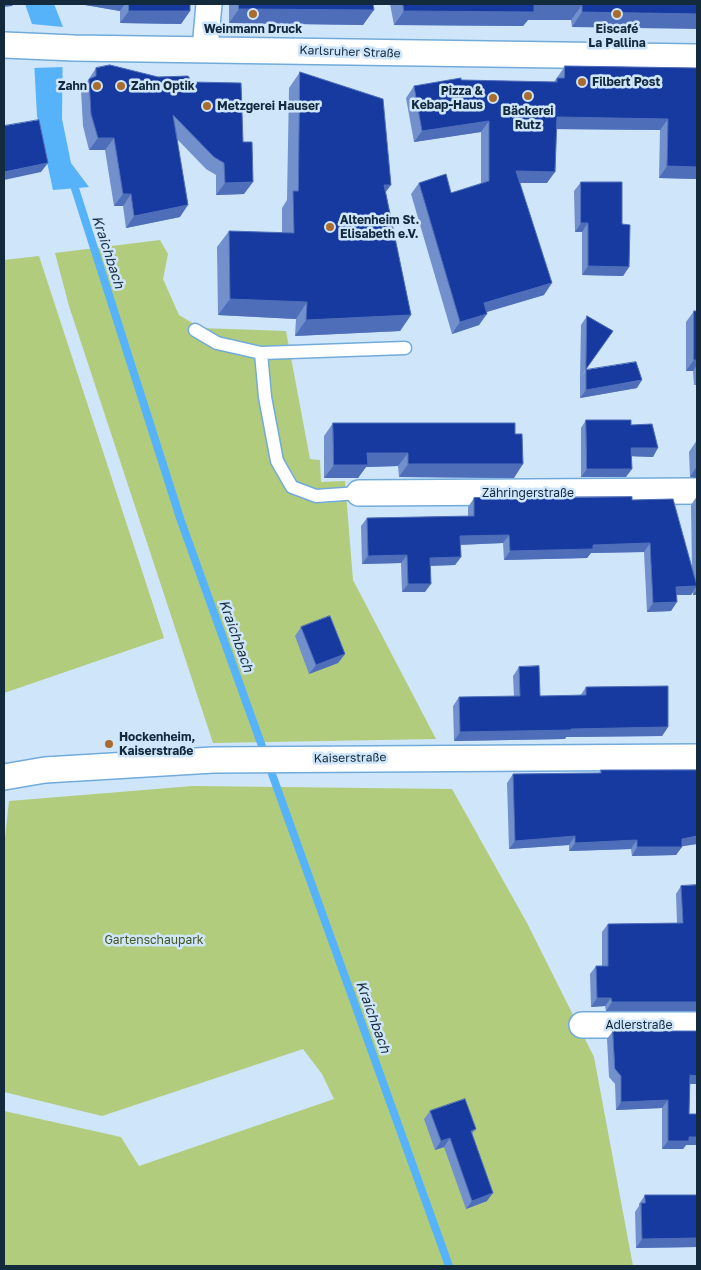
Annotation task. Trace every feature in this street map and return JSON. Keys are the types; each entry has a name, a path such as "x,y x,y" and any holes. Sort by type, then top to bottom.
{"street":[{"path":"205,49 209,4"},
{"name":"Karlsruher Straße","path":"12,46 697,57"},
{"name":"Zähringerstraße","path":"359,493 697,491"},
{"name":"Kaiserstraße","path":"4,777 45,770 213,760 697,757"},
{"name":"Adlerstraße","path":"582,1025 697,1025"}],"lane":[{"path":"195,330 217,344 261,353 405,348"},
{"path":"261,353 265,398 277,461 292,487 316,496 359,493"}],"green space":[{"path":"160,240 168,254 163,279 179,315 201,328 286,331 310,459 320,460 321,482 345,481 353,580 436,739 213,743 69,306 55,253"},
{"path":"39,256 164,638 4,693 4,260"},
{"name":"Gartenschaupark","path":"193,786 452,789 527,923 594,1057 633,1266 4,1266 4,1111 121,1137 139,1166 334,1099 322,1074 303,1049 102,1116 4,1092 4,847 9,801"}],"water":[{"path":"25,4 54,4 63,27 62,119 71,163 89,187 53,190 37,116 32,24"}],"pier":[{"path":"32,24 63,27 64,67 33,68"}],"building":[{"path":"129,4 190,4 190,11 129,11"},
{"path":"239,4 373,4 374,10 239,9"},
{"path":"403,4 697,4 697,14 582,12 582,5 534,5 534,12 404,11"},
{"path":"110,65 158,77 188,76 192,82 241,83 243,142 252,142 253,182 225,183 224,163 214,157 173,115 188,205 134,216 131,194 123,194 114,138 98,138 91,114 89,79 96,76 96,68"},
{"path":"565,66 697,68 697,167 667,166 668,119 557,117 555,172 516,171 552,283 484,303 487,314 460,322 419,183 446,174 451,193 489,181 489,121 422,131 414,86 461,78 461,80 557,82 557,78 564,78"},
{"name":"Altenheim St. Elisabeth e.V.","path":"300,72 383,99 391,185 384,185 411,315 306,320 307,302 230,299 229,231 294,233 293,191 298,191"},
{"path":"39,120 48,163 4,172 4,126"},
{"path":"581,182 622,182 622,224 630,225 629,267 588,266 588,223 581,223"},
{"path":"694,311 697,311 697,360 694,360"},
{"path":"587,316 613,331 586,369"},
{"path":"636,362 642,380 586,390 586,370"},
{"path":"586,420 631,420 631,425 652,424 658,448 631,448 632,469 587,469"},
{"path":"333,423 515,423 515,434 522,434 523,464 408,464 408,453 367,453 368,465 334,465"},
{"path":"632,497 632,500 673,499 697,586 676,587 677,602 653,603 650,543 593,545 593,549 510,551 509,535 460,536 461,557 430,558 431,584 408,584 407,555 368,556 367,518 474,516 474,498"},
{"path":"330,616 345,654 316,665 301,627"},
{"path":"539,666 540,696 586,695 586,687 668,686 668,727 460,732 459,697 520,696 519,667"},
{"path":"601,770 697,770 697,836 682,839 682,847 637,847 637,840 575,843 575,836 515,841 513,774 601,773"},
{"path":"697,885 697,1002 612,1002 611,998 597,998 596,966 608,966 608,924 683,923 681,886"},
{"path":"613,1031 697,1031 697,1076 690,1075 689,1114 697,1114 697,1137 689,1137 689,1141 668,1141 668,1100 621,1102 621,1076 615,1069"},
{"path":"465,1099 476,1129 471,1131 493,1193 472,1201 450,1138 441,1141 430,1111"},
{"path":"645,1195 697,1195 697,1238 642,1239 641,1203 645,1203"}],"waterway":[{"name":"Kraichbach","path":"72,179 181,521 449,1266"}],"place":[{"name":"Weinmann Druck","path":"253,14"},
{"name":"Eiscafé La Pallina","path":"617,14"},
{"name":"Filbert Post","path":"582,82"},
{"name":"Zahn","path":"97,86"},
{"name":"Zahn Optik","path":"121,86"},
{"name":"Bäckerei Rutz","path":"528,96"},
{"name":"Pizza & Kebap-Haus","path":"493,98"},
{"name":"Metzgerei Hauser","path":"207,106"},
{"name":"Altenheim St. Elisabeth e.V.","path":"330,227"},
{"name":"Hockenheim, Kaiserstraße","path":"109,744"}]}
